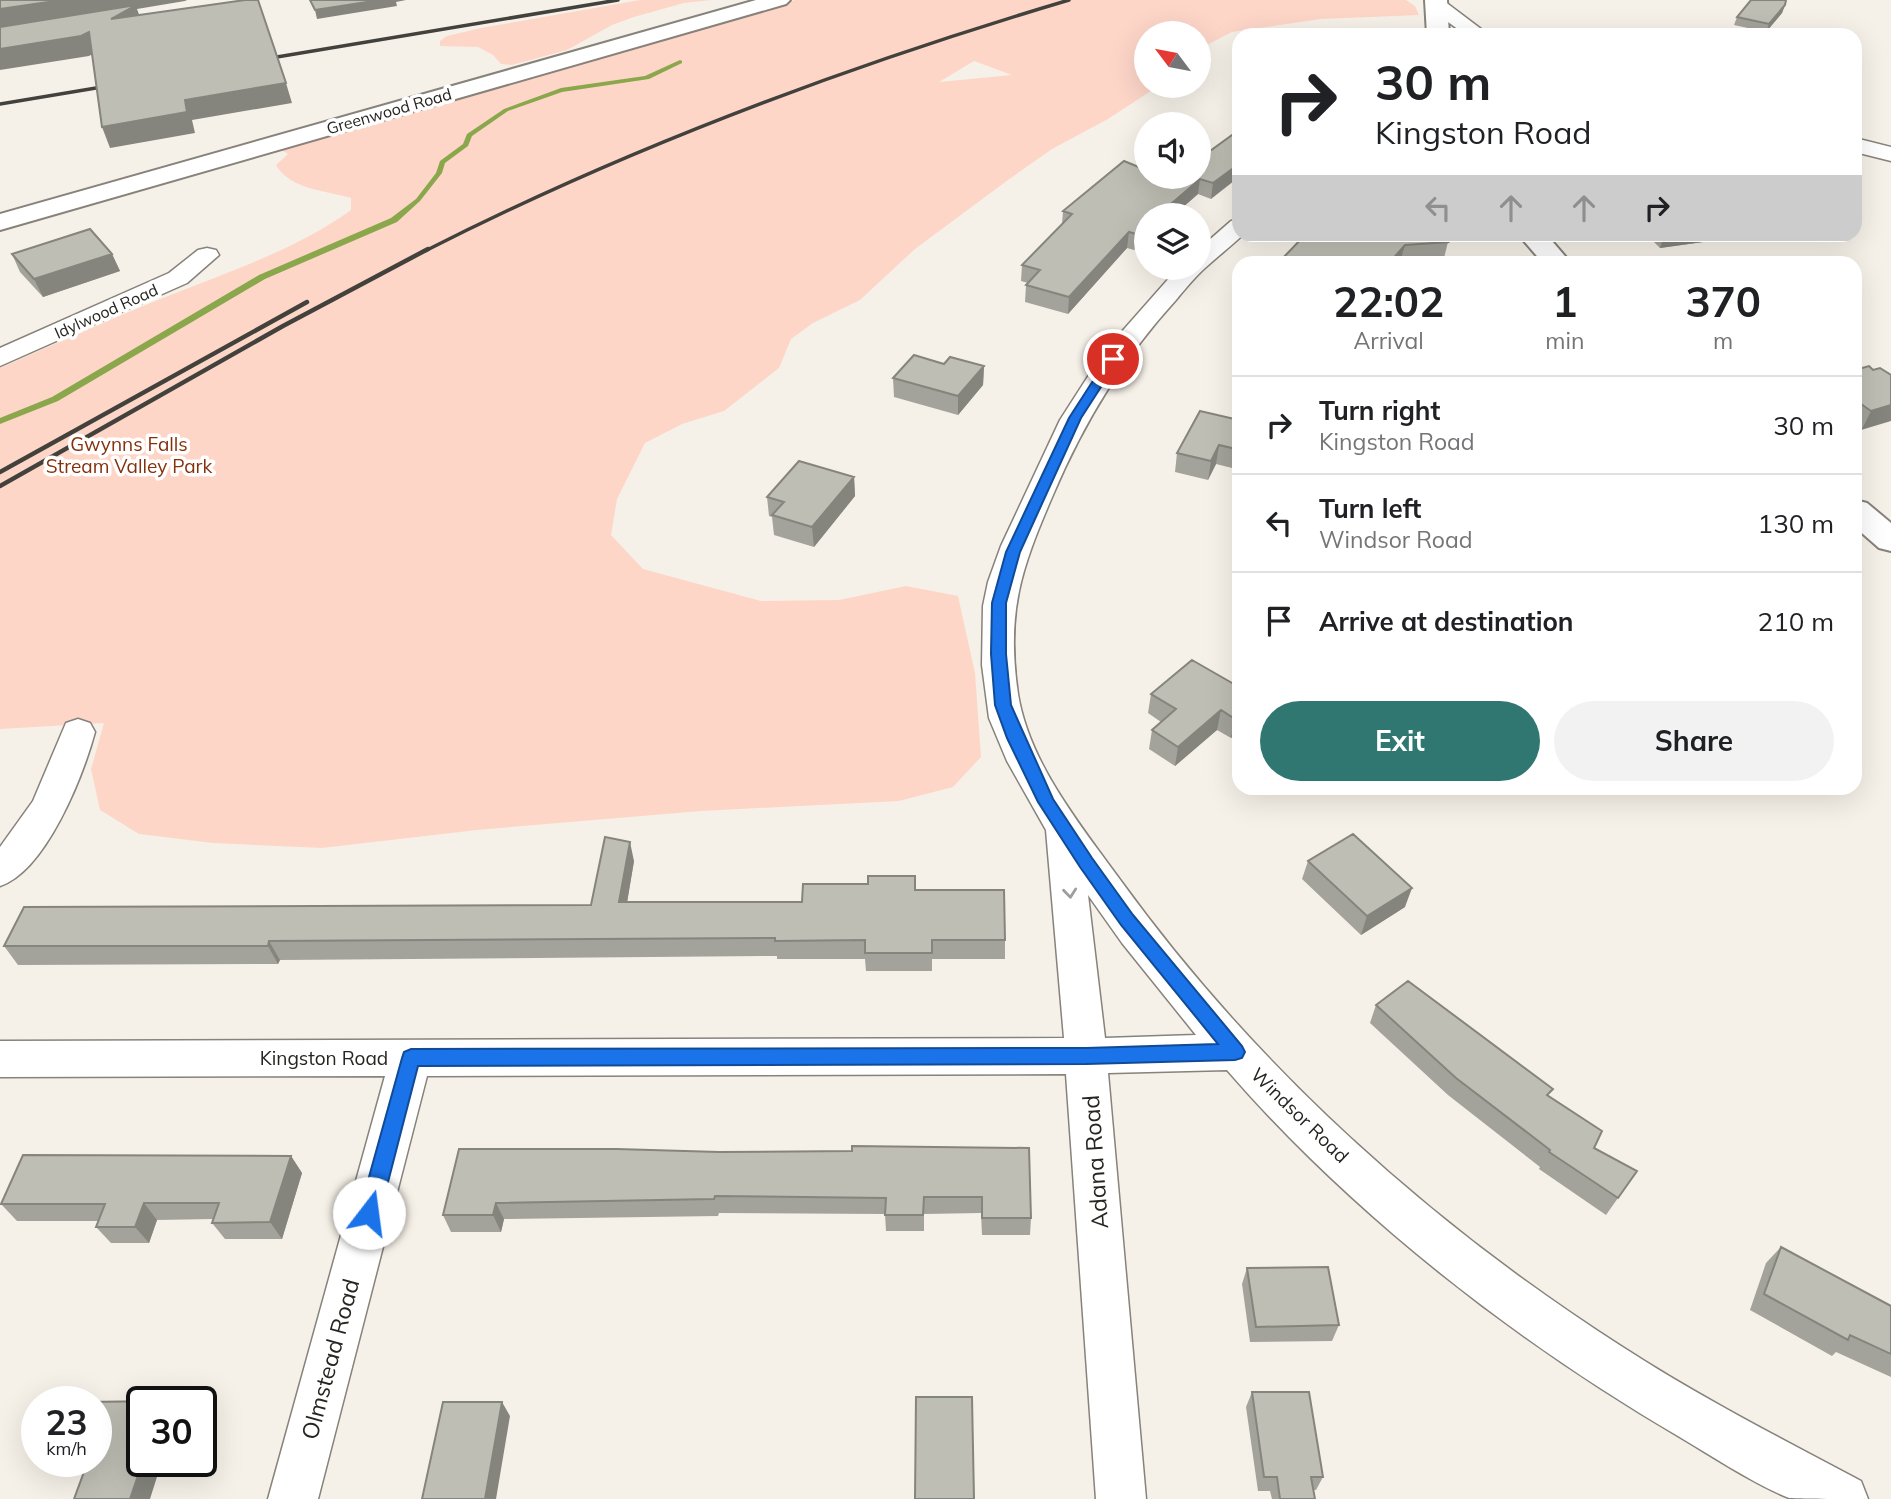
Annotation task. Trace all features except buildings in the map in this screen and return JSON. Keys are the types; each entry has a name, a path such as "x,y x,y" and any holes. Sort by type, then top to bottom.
{"street":[{"name":"Greenwood Road","path":"0,222 779,0"},
{"path":"1433,2 1437,28"},
{"path":"1433,2 1469,28"},
{"path":"1862,147 1891,154"},
{"path":"1211,251 1232,232"},
{"path":"1538,242 1551,256"},
{"name":"Idylwood Road","path":"0,358 178,278 207,255"},
{"name":"Windsor Road","path":"1181,280 1113,359 1075,418 1013,552 999,603 998,654 1003,705 1041,791 1111,899 1235,1052 1302,1120 1385,1195 1574,1343 1709,1428 1843,1499"},
{"path":"1862,516 1891,540"},
{"path":"0,871 46,814 67,772 78,732"},
{"name":"Adana Road","path":"1062,826 1086,1056 1121,1499"},
{"name":"Kingston Road","path":"0,1059 1086,1056 1235,1052"},
{"name":"Olmstead Road","path":"293,1499 411,1058"}],"green space":[{"path":"640,0 712,0 684,3 634,17 612,25 567,50 512,65 501,64 493,55 478,47 440,46 440,41 447,36 481,28"},
{"name":"Gwynns Falls Stream Valley Park","path":"795,0 1406,0 1415,6 1419,15 1321,19 1259,28 1232,28 1232,32 1211,43 1211,21 1134,21 1134,98 1140,98 1052,149 915,249 860,300 813,323 791,339 779,368 724,411 682,424 645,443 617,499 611,535 643,569 761,601 839,600 906,586 958,596 975,673 981,757 953,787 899,801 701,811 477,830 322,848 213,843 139,834 100,810 91,769 104,723 0,729 0,368 280,250 329,225 351,210 351,198 299,184 282,173 276,165 288,154 280,149","holes":["974,61 1012,75 939,82"]}],"waterway":[{"path":"0,421 55,399 262,277 394,220 418,200 439,173 442,162 466,145 469,135 506,110 561,90 647,78 680,62"}],"railway":[{"path":"259,60 618,0"},
{"path":"425,251 581,177 741,111 904,52 1069,0"},
{"path":"0,104 114,85"},
{"path":"0,486 283,326 428,249"},
{"path":"0,472 307,302"}],"route":[{"path":"369,1213 411,1058 1086,1056 1235,1052 1127,920 1086,862 1046,802 1015,738 1003,705 998,654 999,603 1013,552 1075,418 1113,359"}]}
